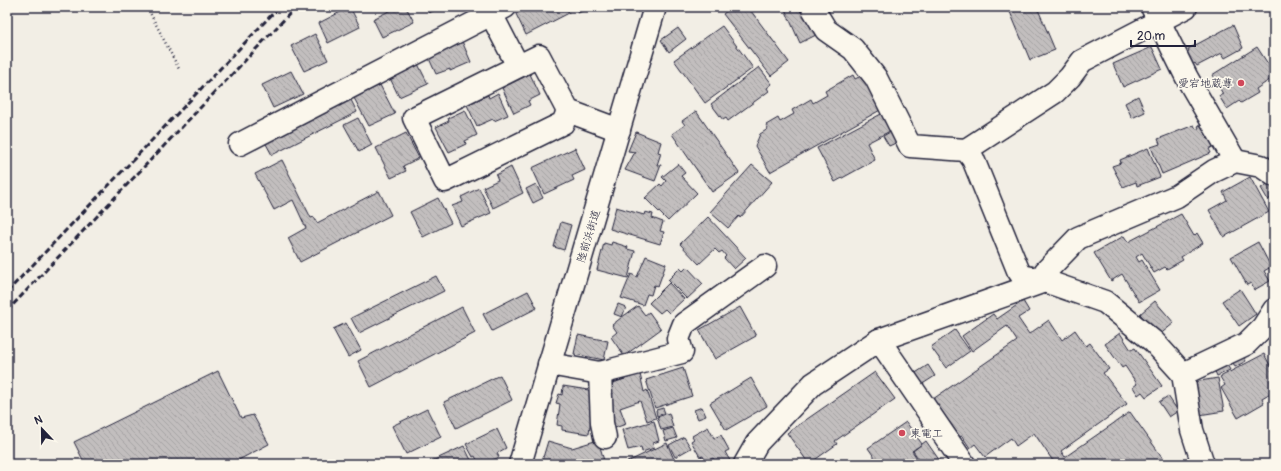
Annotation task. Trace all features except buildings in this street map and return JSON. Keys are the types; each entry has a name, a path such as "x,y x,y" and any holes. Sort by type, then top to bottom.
{"street":[{"name":"陸前浜街道","path":"520,464 655,7"},
{"path":"812,7 826,30 853,49 876,78 910,146 966,150 1055,92 1070,77 1082,61 1156,14 1186,7"},
{"path":"240,144 498,11 518,66"},
{"path":"1156,14 1187,78 1235,161"},
{"path":"568,111 564,123 445,181 414,118 539,56 568,111 619,130"},
{"path":"966,150 973,159 1018,270 1022,276 1045,281 1105,302 1154,342 1183,374 1192,430 1203,464"},
{"path":"1045,281 1045,272 1078,238 1177,196 1214,170 1235,161 1261,166 1274,175"},
{"path":"549,364 600,373 682,352 678,339 684,324 765,266"},
{"path":"745,464 757,443 813,384 879,340 1045,281"},
{"path":"1183,374 1246,344 1263,327 1274,310"},
{"path":"879,340 964,464"},
{"path":"600,373 602,423 605,437"}],"path":[{"path":"148,7 180,71"}],"railway":[{"path":"7,292 279,7"},
{"path":"7,311 296,7"}],"place":[{"name":"愛宕地蔵尊","path":"1241,83"},
{"name":"東電工","path":"902,433"}]}
